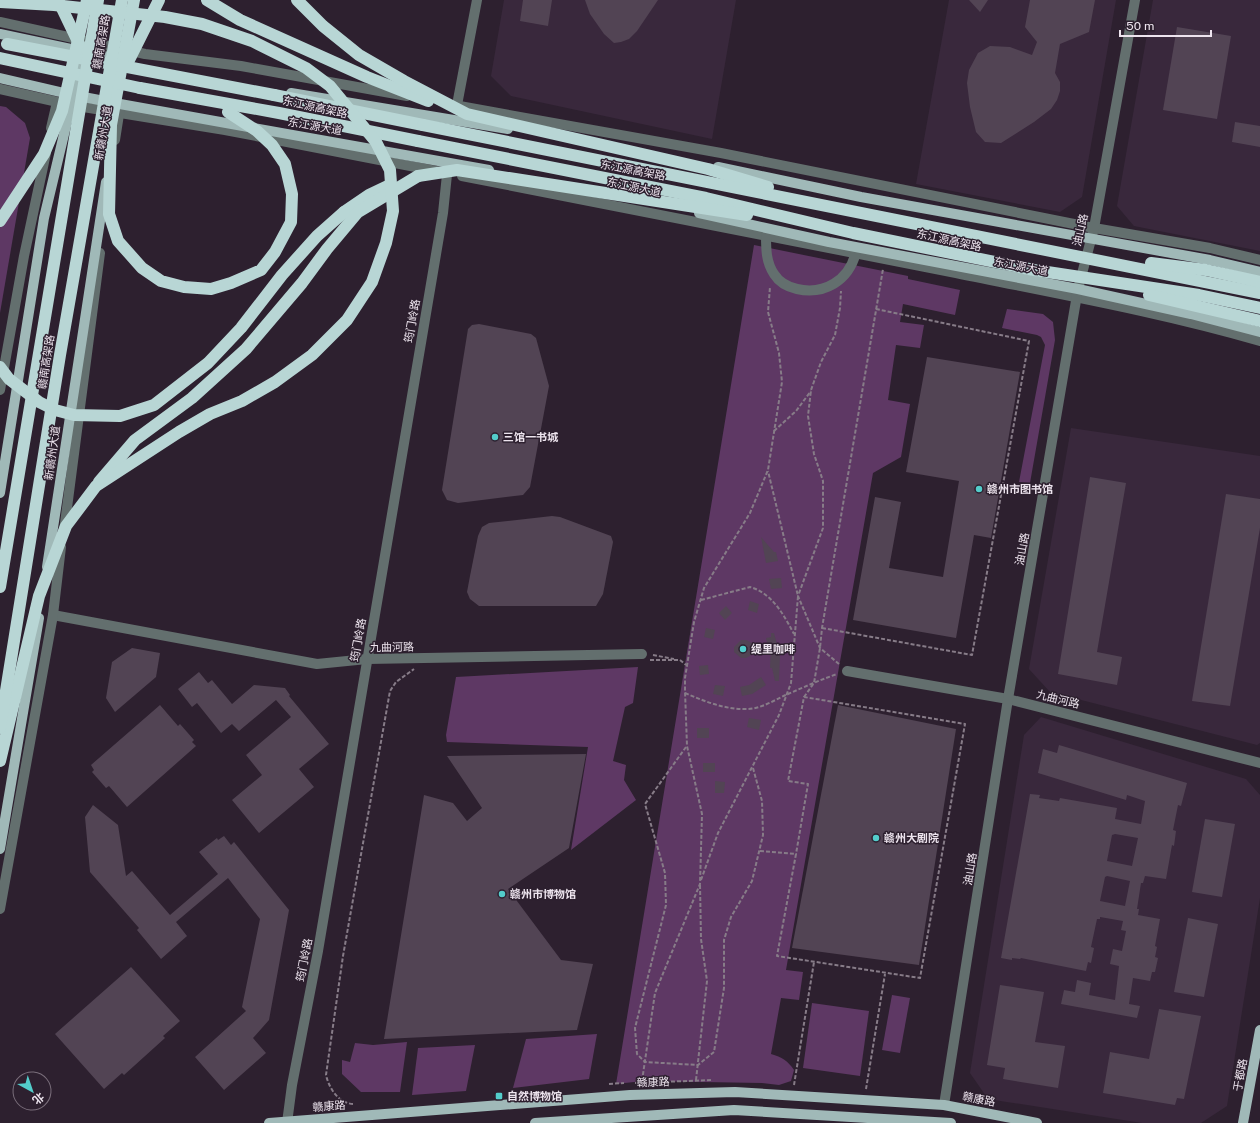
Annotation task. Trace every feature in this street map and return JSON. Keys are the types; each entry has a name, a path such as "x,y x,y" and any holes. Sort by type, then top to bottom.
{"highway":[{"path":"0,221 44,154 62,111 87,0"},
{"name":"赣南高架路","path":"0,586 98,0"},
{"name":"赣南高架路","path":"0,728 60,355 122,0"},
{"path":"134,0 111,125 109,214 118,241 142,268 161,281 184,287 211,289 231,283 261,270 275,252 291,222 292,194 285,164 272,145 258,131 228,112 140,88"},
{"path":"130,57 159,0"},
{"path":"207,0 240,20 392,88 467,114 708,169 861,214"},
{"path":"297,0 323,26 359,56 467,114"},
{"path":"0,2 54,5 165,17 202,24 252,41 306,68 330,86 376,142 390,170 393,211 386,243 372,282 347,320 312,355 275,382 242,401 210,414 179,432 96,486"},
{"name":"东江源高架路","path":"0,42 708,181 861,214 1205,281 1260,294"},
{"name":"东江源高架路","path":"0,58 140,88 279,113 706,198 853,233 1034,270 1199,295 1260,308"},
{"path":"0,367 9,379 39,402 55,410 74,415 120,416 154,405 208,363 241,328 282,275 322,231 344,212 369,195 393,184 418,176 457,170 853,233"},
{"path":"0,761 39,596 66,526 96,486 135,440 192,398 246,349 302,283 327,249 358,212 418,176"},
{"path":"1034,248 1206,270 1260,282"},
{"path":"1034,270 1198,305 1260,321"}],"main road":[{"path":"0,493 44,218 72,100 82,50 58,0"},
{"path":"158,13 165,0"},
{"path":"0,34 82,50 130,57 245,85 572,139 861,197 1210,260 1260,272"},
{"name":"新赣州大道","path":"0,849 41,604 99,221 130,57"},
{"name":"东江源大道","path":"0,78 72,100 448,161 829,242 1078,293 1191,314 1260,332"},
{"name":"于都路","path":"1243,1123 1260,1030"},
{"name":"赣康路","path":"269,1123 637,1094 735,1092 944,1105 1037,1123"},
{"path":"535,1123 734,1110 951,1123"}],"street":[{"path":"457,105 477,0"},
{"name":"油山路","path":"944,1105 967,970 1008,699 1078,293 1090,239 1094,228 1135,0"},
{"path":"130,57 158,13"},
{"path":"0,22 76,40 130,57 241,66 721,153 1094,228 1210,248 1260,260"},
{"path":"0,89 56,102 72,100"},
{"path":"0,390 24,256 56,102"},
{"path":"0,909 52,615 120,109 885,258 1078,293 1191,321 1260,341"},
{"name":"筠门岭路","path":"287,1122 292,1085 318,951 440,229 448,174 448,161"},
{"path":"766,235 766,255 774,275 788,287 810,292 826,288 841,277 854,260 856,252"},
{"name":"九曲河路","path":"52,615 317,664 367,659 645,657"},
{"name":"九曲河路","path":"847,671 1008,699 1260,763"}],"path":[{"path":"804,697 965,724 920,978 885,974 777,956 808,784 788,781 804,697 814,683 885,258"},
{"path":"696,1080 706,981 701,939 700,884 702,814 686,746 686,665 694,622 704,588 750,513 768,471 782,382 779,353 768,312 772,270"},
{"path":"642,1080 655,993 700,884 718,833 780,715 791,683 798,596 823,528 823,481 814,454 808,416 811,390 821,362 835,335 840,308 841,277"},
{"path":"822,628 972,655 1029,341 876,309"},
{"path":"774,431 796,411 811,390"},
{"path":"685,693 708,703 728,708 746,710 770,703 814,683 847,671 820,648 814,630 798,596 768,471"},
{"path":"700,600 750,587 757,589 770,599 781,611 795,635"},
{"path":"645,657 680,660 686,665"},
{"path":"645,657 680,660"},
{"path":"359,1104 351,1105 340,1099 331,1090 326,1075 343,956 390,692 396,682 416,668"},
{"path":"686,746 645,804 664,872 666,905 635,1028 637,1054 645,1061 698,1065 714,1052 724,988 724,940 731,917 752,881 763,835 762,801 753,768"},
{"path":"760,851 796,854"},
{"path":"792,1096 814,962"},
{"path":"864,1100 885,974"},
{"path":"603,1085 630,1083"}],"shaded area":[{"path":"504,0 736,0 712,139 511,96 491,76"},
{"path":"949,0 1116,0 1082,197 1060,212 916,184"},
{"path":"1153,0 1260,0 1260,251 1134,226 1117,206"},
{"path":"0,106 6,107 25,123 30,138 0,313"},
{"path":"754,245 908,276 908,279 960,290 955,315 903,304 900,322 924,325 920,348 896,345 888,400 910,404 901,457 873,473 786,970 803,972 799,1000 781,998 771,1054 778,1056 792,1067 794,1070 791,1081 779,1085 762,1083 643,1081 616,1084"},
{"path":"1007,309 1043,314 1053,322 1055,340 1030,483 1019,482 1045,345 1041,337 1037,335 1002,328"},
{"path":"1071,428 1260,456 1260,743 1257,745 1050,692 1029,669"},
{"path":"638,667 633,703 625,707 613,761 626,765 624,780 636,800 571,850 588,747 447,742 446,735 456,677"},
{"path":"1041,717 1246,779 1260,795 1260,898 1227,1106 1201,1123 1142,1123 988,1099 970,1073 1024,735"},
{"path":"892,995 910,998 900,1053 882,1050"},
{"path":"812,1003 869,1011 860,1076 803,1068"},
{"path":"597,1034 589,1079 513,1088 526,1039"},
{"path":"407,1042 400,1092 361,1092 342,1074 342,1060 350,1062 355,1043 373,1045"},
{"path":"475,1045 466,1091 412,1095 418,1048"}],"building":[{"path":"523,0 552,0 548,26 520,21"},
{"path":"585,0 658,0 637,31 629,39 614,43 604,34 590,14"},
{"path":"969,0 988,0 980,12"},
{"path":"1030,0 1095,0 1089,32 1060,44 1055,73 1060,82 1060,91 1057,100 1051,109 1001,143 985,142 976,132 970,107 967,83 969,70 978,53 990,46 1010,47 1032,55 1037,42 1025,27"},
{"path":"1177,27 1231,36 1217,119 1163,110"},
{"path":"1235,122 1260,126 1260,147 1232,142"},
{"name":"三馆一书城","path":"479,324 531,334 536,338 549,386 530,487 523,495 458,503 447,500 442,490 468,329 472,325"},
{"name":"赣州市图书馆","path":"927,357 1020,372 991,538 974,535 956,638 853,620 875,497 901,502 889,568 943,577 959,481 906,472"},
{"path":"1090,477 1126,483 1097,652 1122,657 1117,685 1058,674"},
{"path":"1226,494 1260,499 1260,528 1230,706 1192,701"},
{"path":"552,516 560,517 611,536 613,542 603,594 596,606 479,606 470,599 467,592 478,536 482,527 489,523"},
{"path":"761,537 774,552 776,552 778,561 766,563"},
{"path":"781,578 782,588 771,589 769,579"},
{"path":"750,601 759,604 757,613 748,610"},
{"path":"726,606 732,613 725,620 719,613"},
{"path":"706,628 715,630 713,639 704,637"},
{"path":"771,633 774,633 780,656 779,681 775,681 772,668 770,668 771,646 768,647 766,638 771,637"},
{"name":"缇里咖啡","path":"741,640 746,640 756,645 750,656 746,658 741,658 734,652 734,647"},
{"path":"132,648 160,653 156,677 115,712 106,698 112,662"},
{"path":"708,665 709,674 700,675 699,666"},
{"path":"199,672 208,683 212,680 232,704 254,685 285,688 290,695 289,696 329,744 299,769 314,787 259,833 232,800 262,775 246,755 291,717 276,700 239,731 232,724 221,733 197,703 192,707 178,689"},
{"path":"761,677 766,685 752,694 742,696 740,687 749,685"},
{"path":"715,685 725,686 723,696 713,694"},
{"path":"160,705 178,726 180,724 194,740 192,742 196,746 127,807 109,786 106,788 92,772 94,770 91,765"},
{"name":"赣州大剧院","path":"838,705 956,729 919,965 792,948"},
{"path":"749,718 761,720 759,730 747,727"},
{"path":"697,728 709,728 709,738 697,738"},
{"path":"1059,745 1187,783 1181,806 1178,805 1173,830 1176,831 1174,846 1172,845 1166,879 1145,876 1143,883 1141,883 1137,909 1139,909 1138,915 1160,919 1155,946 1157,947 1155,957 1158,958 1155,972 1152,972 1150,981 1133,978 1129,1004 1140,1006 1137,1018 1061,1004 1064,990 1075,992 1077,980 1091,983 1089,995 1115,1000 1119,966 1110,964 1113,949 1122,951 1126,931 1121,930 1123,921 1100,917 1100,919 1097,919 1091,947 1094,948 1091,963 1088,962 1086,971 1021,958 1012,958 1012,960 1001,958 1030,794 1040,795 1039,798 1059,801 1060,798 1117,808 1115,819 1141,824 1145,801 1127,795 1126,800 1038,773 1043,749 1057,753","holes":["1115,834 1138,838 1132,866 1107,861 1112,835","1107,876 1130,881 1125,906 1100,901 1105,877"]},
{"path":"586,754 569,848 508,889 561,960 593,964 577,1030 384,1039 424,795 453,803 467,821 482,808 447,756"},
{"path":"703,763 715,763 715,772 703,772"},
{"path":"715,781 725,782 724,793 715,793"},
{"path":"93,805 118,825 126,876 132,871 170,915 218,874 199,852 217,838 218,840 224,836 231,845 234,842 289,910 269,1020 253,1038 266,1053 224,1090 195,1057 246,1011 242,1007 260,919 228,878 176,922 187,936 161,959 137,930 139,928 90,872 85,817"},
{"path":"1205,819 1235,824 1222,897 1192,892"},
{"path":"1188,918 1218,924 1204,997 1174,992"},
{"path":"131,967 180,1021 163,1036 165,1038 124,1075 122,1073 104,1089 55,1034"},
{"path":"1000,985 1044,992 1035,1042 1065,1046 1058,1088 1003,1079 1005,1068 987,1065"},
{"path":"1159,1009 1201,1016 1184,1099 1177,1098 1175,1105 1103,1093 1110,1052 1149,1059"}],"place":[{"name":"三馆一书城","path":"495,437"},
{"name":"赣州市图书馆","path":"979,489"},
{"name":"缇里咖啡","path":"743,649"},
{"name":"赣州大剧院","path":"876,838"},
{"name":"赣州市博物馆","path":"502,894"},
{"name":"自然博物馆","path":"499,1096"}]}
